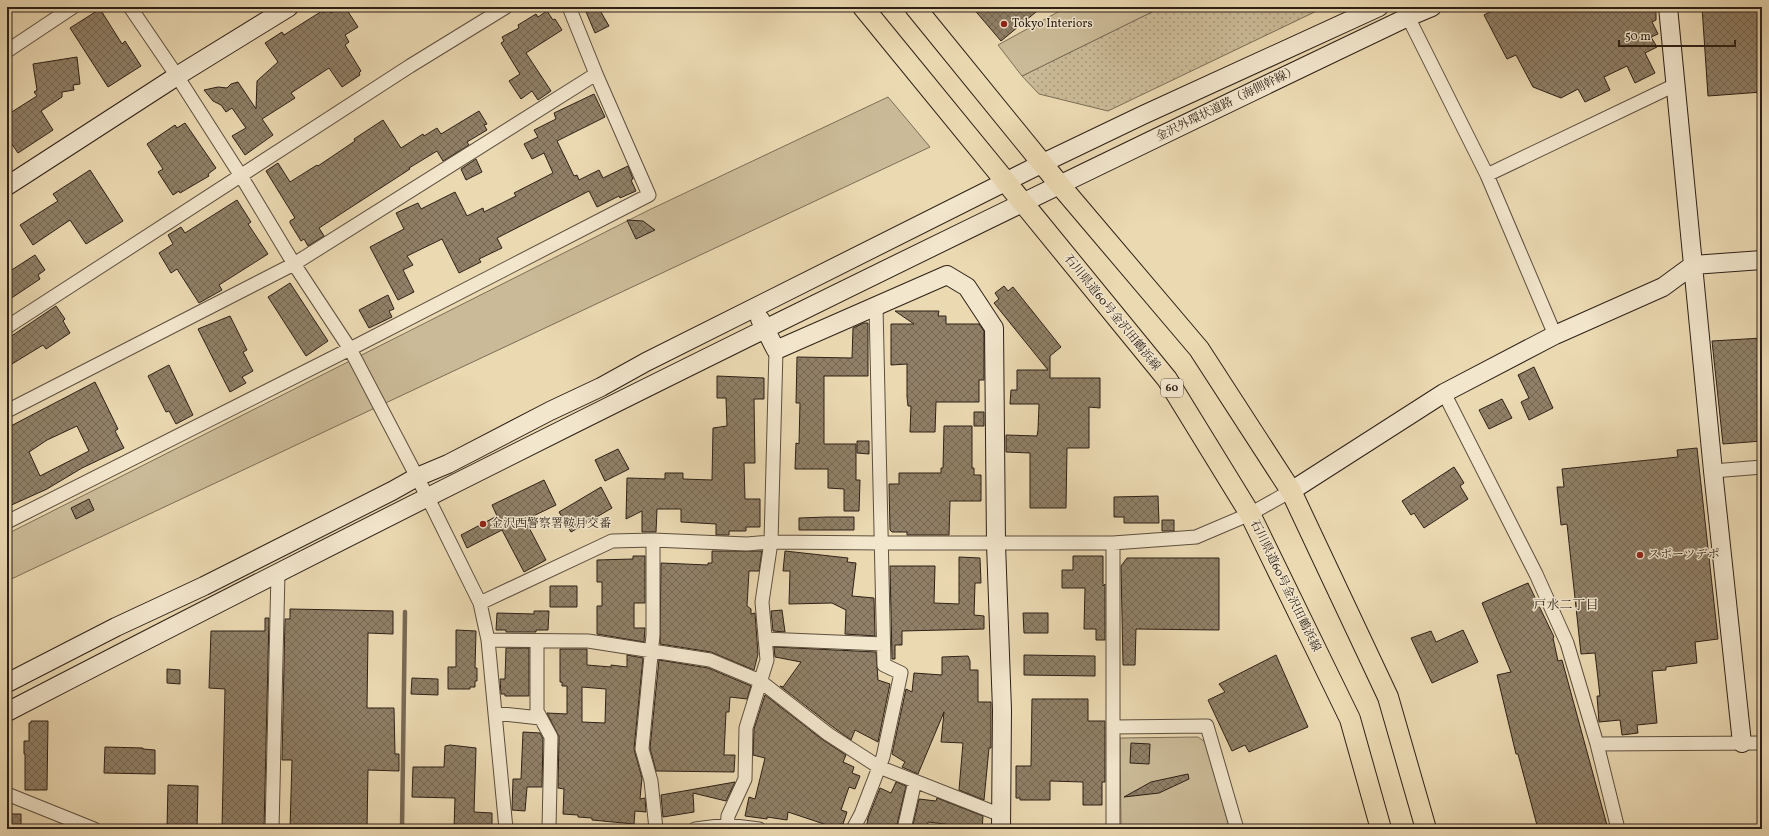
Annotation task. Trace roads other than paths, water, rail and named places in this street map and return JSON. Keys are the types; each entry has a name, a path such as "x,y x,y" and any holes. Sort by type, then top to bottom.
{"main road":[{"name":"石川県道60号金沢田鶴浜線","path":"863,7 1166,379 1250,514 1350,719 1381,829"},
{"path":"915,7 1059,184 1199,349 1291,491 1388,697 1426,829"}],"street":[{"path":"7,50 73,7"},
{"path":"130,7 177,76 241,176 294,264 350,350 428,498 480,604 488,640 506,829"},
{"path":"7,186 177,76 289,7"},
{"path":"7,327 410,66 506,7"},
{"path":"7,522 350,350 649,195 596,74 569,7"},
{"name":"金沢外環状道路（海側幹線）","path":"7,683 116,627 204,586 417,477 448,464 550,411 601,387 652,359 1042,163 1378,7"},
{"name":"金沢外環状道路（海側幹線）","path":"7,712 278,573 765,328 1059,184 1408,17 1432,7"},
{"path":"1668,7 1713,471 1742,743"},
{"path":"1408,17 1487,175 1555,335"},
{"path":"7,411 294,264 596,74"},
{"path":"1487,175 1675,84"},
{"path":"480,604 612,541 653,540 747,544 771,542 996,544 1113,543 1196,537 1250,514 1291,491 1444,393 1555,335 1663,287 1693,265 1762,260"},
{"path":"488,640 588,641 710,660 760,681 828,734 879,767 915,781 1001,822 1002,710 996,544 994,328 967,287 947,275 776,350"},
{"path":"853,829 861,814 883,757 901,673 884,665 876,306"},
{"path":"727,827 728,816 745,779 746,728 767,660 762,602 771,542 776,350 754,308"},
{"path":"1444,393 1536,574 1567,643 1598,744 1618,829"},
{"path":"1713,471 1762,467"},
{"path":"653,540 653,635 642,749 651,781 656,829"},
{"path":"1113,543 1113,829"},
{"path":"272,829 278,573"},
{"path":"765,639 883,644"},
{"path":"538,641 537,711 551,737 549,829"},
{"path":"495,713 540,718"},
{"path":"1114,727 1207,726 1237,829"},
{"path":"1598,744 1762,743"},
{"path":"904,829 915,781"},
{"path":"7,794 94,829"},
{"path":"695,829 727,827 759,829"}],"waterway":[{"path":"402,829 405,612"}],"place":[{"name":"Tokyo Interiors","path":"1004,24"},
{"name":"金沢西警察署鞍月交番","path":"483,524"},
{"name":"スポーツデポ","path":"1640,555"}],"district":[{"name":"戸水二丁目","path":"1566,606"}]}
